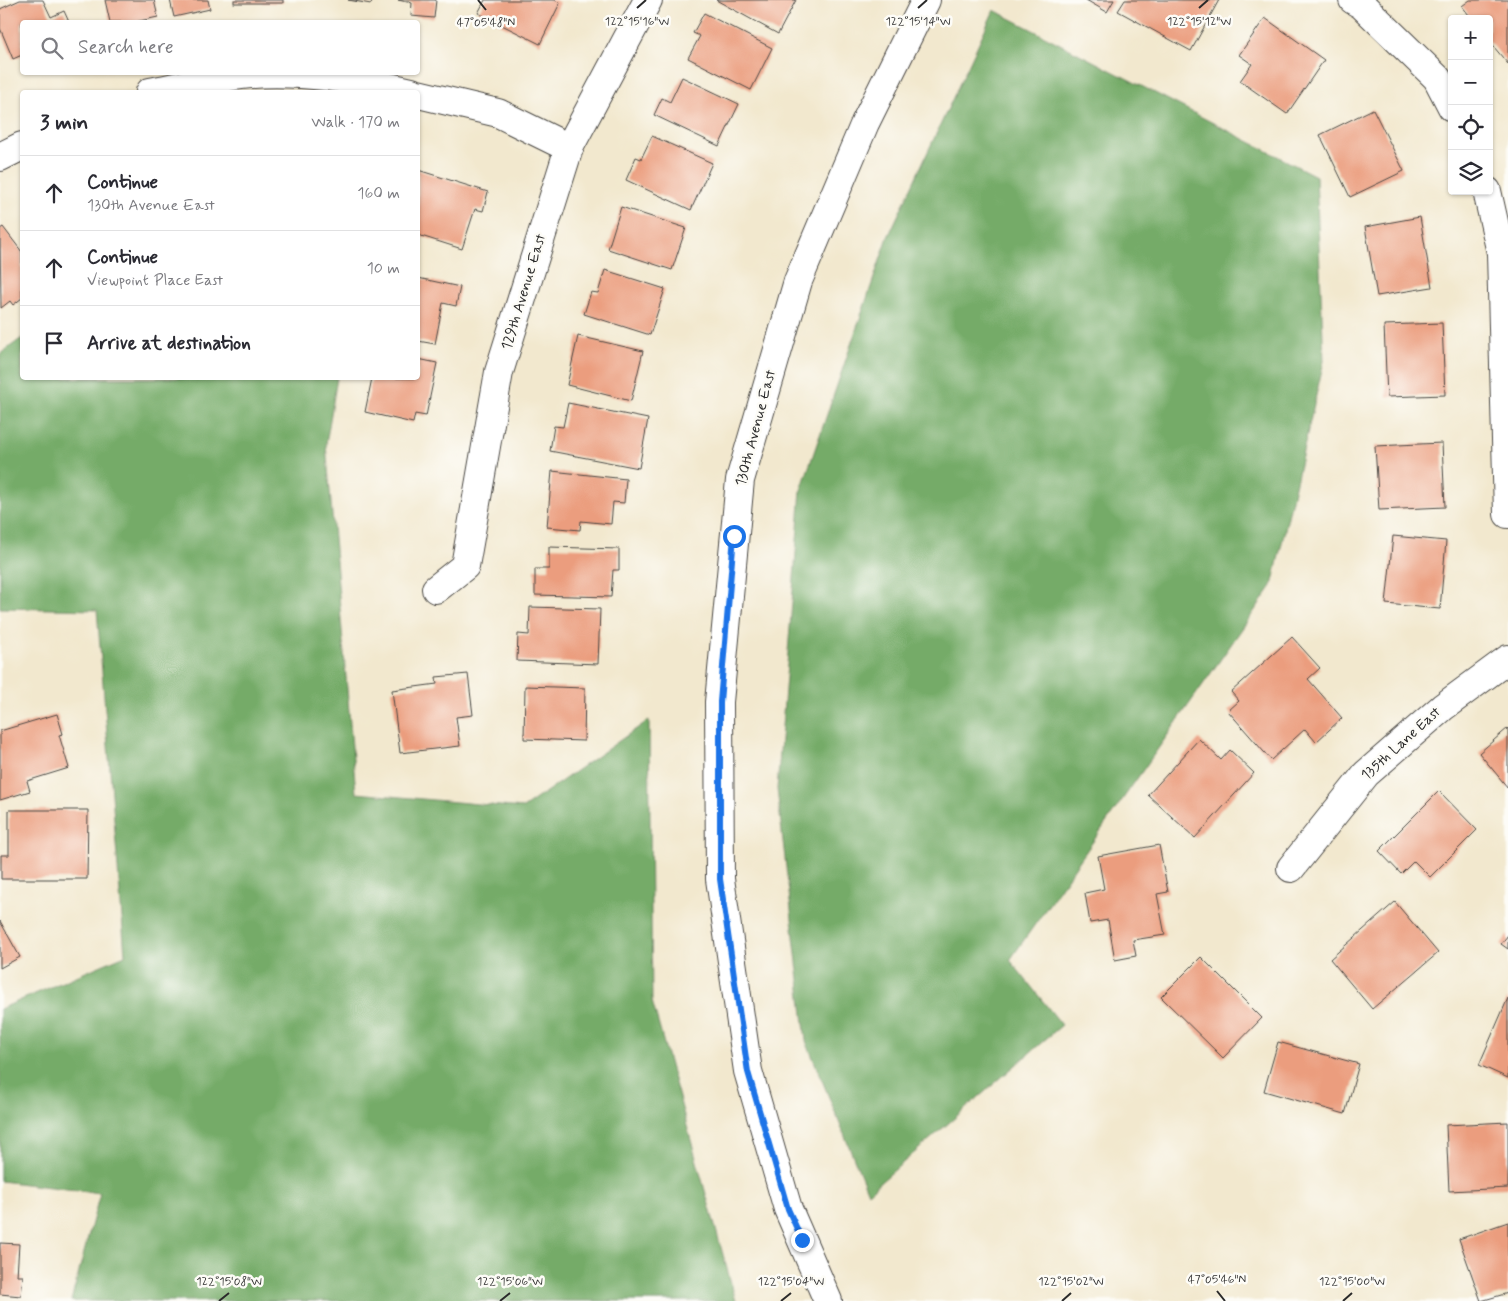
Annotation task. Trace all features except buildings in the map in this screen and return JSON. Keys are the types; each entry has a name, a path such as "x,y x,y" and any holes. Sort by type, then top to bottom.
{"street":[{"name":"129th Avenue East","path":"436,589 465,566 499,372 569,148 648,0"},
{"name":"130th Avenue East","path":"828,1301 788,1209 748,1072 720,879 720,702 740,480 798,281 865,123 926,0"},
{"path":"1353,0 1362,5 1438,78 1451,105"},
{"path":"161,90 242,75"},
{"path":"308,75 376,84 403,90"},
{"path":"420,94 498,113 569,148"},
{"path":"0,157 20,147"},
{"path":"1488,195 1501,254 1508,443 1508,514"},
{"name":"135th Lane East","path":"1291,868 1366,774 1442,707 1508,659"}],"green space":[{"path":"994,10 1316,176 1324,361 1272,586 1010,960 1062,1025 868,1193 806,1041 777,789 801,490 888,237"},
{"path":"20,339 20,380 337,380 326,444 356,793 523,808 649,720 652,1001 736,1301 71,1301 100,1193 0,1181 0,1009 125,955 97,610 0,608 0,354"}],"route":[{"path":"734,536 720,702 720,879 748,1072 788,1209 802,1240"}]}
